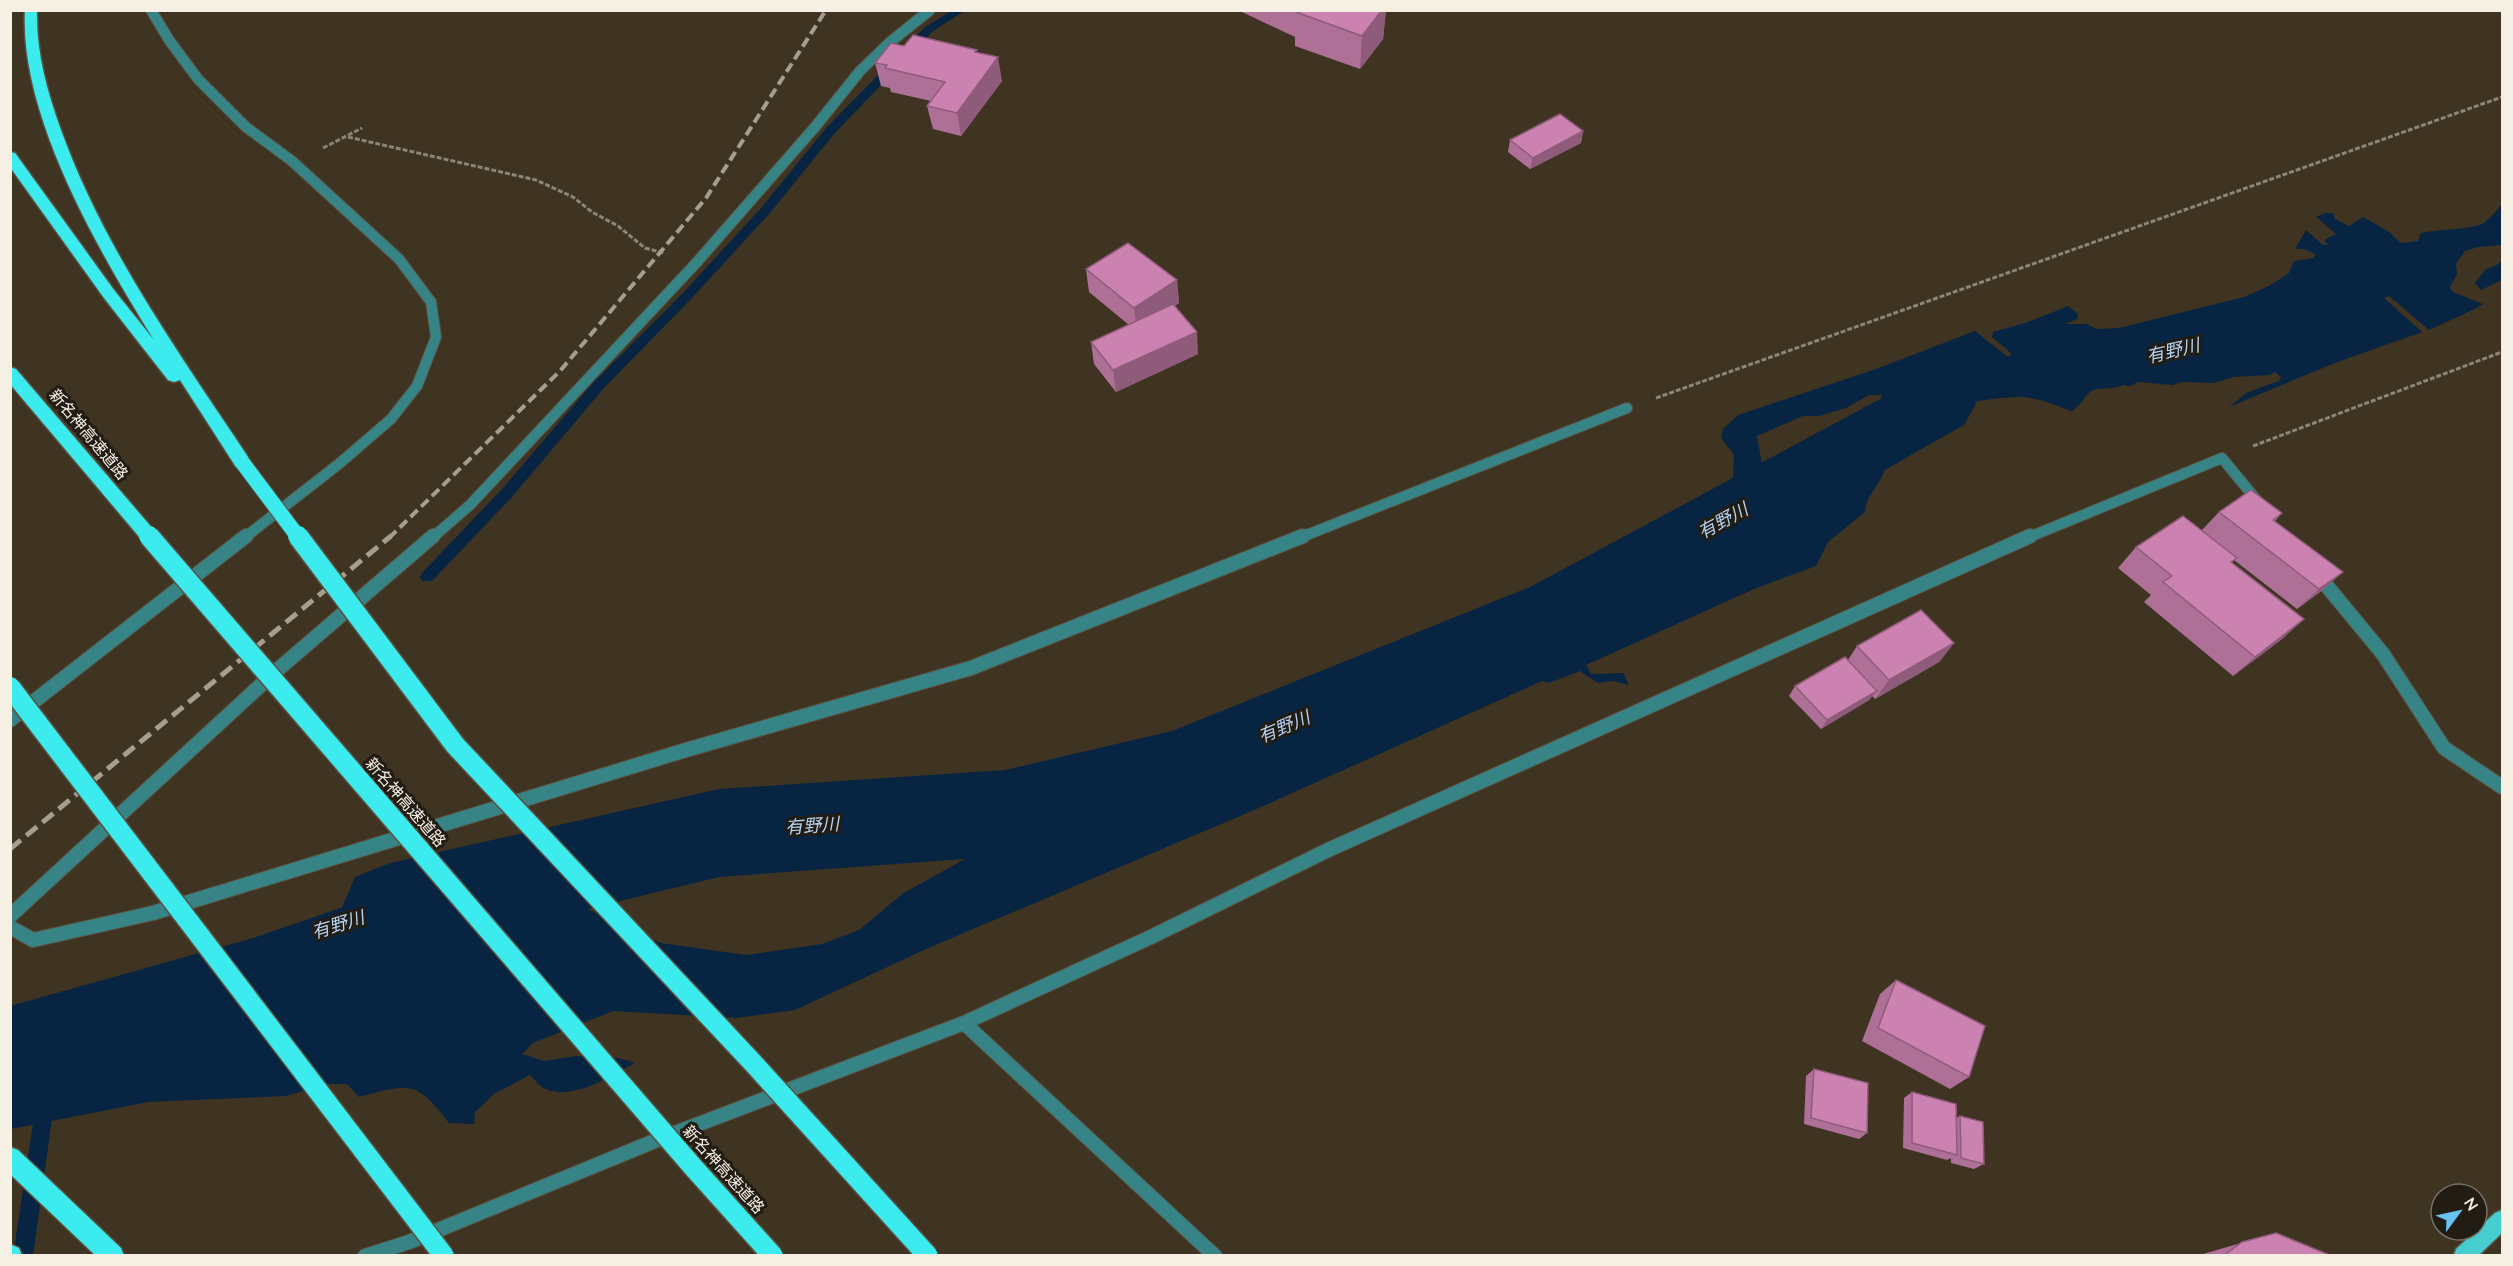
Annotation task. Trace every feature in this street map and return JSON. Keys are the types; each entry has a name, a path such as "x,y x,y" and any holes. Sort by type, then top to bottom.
{"highway":[{"path":"31,10 30,28 39,83 57,143 123,279 242,462"},
{"path":"10,156 109,294 242,462 455,745 754,1064 928,1256"},
{"name":"新名神高速道路","path":"10,373 693,1167 773,1256"},
{"path":"10,687 444,1256"},
{"path":"10,1158 113,1256"}],"main road":[{"path":"2463,1256 2502,1220"}],"street":[{"path":"10,720 340,462 391,419 417,386 436,337 431,302 399,259 292,161 246,127 198,80 168,40 151,10"},
{"path":"10,916 275,672 470,505 697,262 734,217 816,127 860,71 889,43 930,10"},
{"path":"10,927 33,940 153,913 686,750 971,668 1627,408"},
{"path":"364,1256 409,1242 662,1138 964,1023 1153,936 1328,850 1679,692 1932,582 2059,523 2222,458 2266,511"},
{"path":"2310,565 2383,654 2444,748 2502,787"},
{"path":"964,1023 1215,1256"}],"path":[{"path":"1627,408 2502,97"},
{"path":"292,161 348,137 362,128"},
{"path":"348,137 536,180 573,197 592,212 618,226 645,248 697,262"},
{"path":"2222,458 2502,352"}],"water":[{"path":"2502,204 2502,245 2478,247 2465,251 2456,264 2457,274 2450,287 2453,292 2483,304 2477,308 2429,330 2389,296 2384,298 2422,332 2335,363 2229,407 2248,392 2279,381 2281,377 2275,372 2270,375 2234,377 2214,383 2181,382 2173,385 2137,382 2131,386 2123,385 2093,390 2072,411 2035,399 2009,397 1971,402 1911,419 1896,426 1886,435 1883,444 1884,471 1868,501 1865,512 1828,542 1816,566 1754,589 1586,665 1591,674 1623,673 1629,685 1612,681 1598,683 1580,671 1549,683 1542,681 1259,808 926,949 795,1010 736,1018 613,1011 533,1043 522,1054 544,1061 576,1056 619,1058 635,1063 593,1085 570,1091 559,1092 545,1089 530,1075 494,1094 475,1112 474,1124 449,1123 428,1099 410,1089 390,1089 359,1097 347,1084 328,1084 286,1096 148,1102 11,1129 10,1006 253,938 361,901 455,878 466,878 478,867 495,863 518,898 565,888 583,907 661,943 746,955 822,944 859,930 902,894 965,859 998,854 1018,843 1184,779 1362,702 1522,617 1547,610 1624,559 1641,539 1671,540 1733,477 1734,455 1721,438 1723,429 1738,415 1876,369 1975,331 2008,357 2012,354 1992,337 1993,332 2028,322 2068,306 2078,314 2077,319 2065,324 2087,324 2096,329 2119,328 2244,297 2269,286 2289,273 2294,261 2314,258 2315,254 2304,249 2295,249 2306,230 2323,245 2328,245 2324,240 2336,234 2316,217 2325,213 2333,213 2335,219 2349,226 2363,217 2389,232 2401,243 2418,241 2421,233 2482,224","holes":["1869,395 1882,395 1880,402 1864,407 1847,426 1845,445 1802,499 1718,547 1707,543 1710,535 1732,528 1730,505 1752,490 1761,478 1762,463 1757,436 1803,416 1819,416 1846,408"]},
{"path":"2502,259 2502,280 2481,290 2475,283 2485,270 2499,264"}],"building":[{"path":"1297,10 1382,10 1362,36 1296,12"},
{"path":"913,35 998,57 957,113 927,106 945,82 885,68 887,65 875,63 891,43 904,46"},
{"path":"1560,114 1583,131 1533,158 1510,140"},
{"path":"1128,243 1177,280 1134,308 1086,269"},
{"path":"1173,304 1197,332 1113,370 1091,342"},
{"path":"2251,490 2282,513 2273,520 2343,572 2319,589 2219,512"},
{"path":"2183,516 2237,558 2231,562 2304,619 2255,657 2163,582 2172,576 2136,547"},
{"path":"1921,610 1954,643 1889,680 1857,646"},
{"path":"1845,657 1877,691 1827,720 1795,686"},
{"path":"1896,980 1985,1026 1969,1077 1878,1028"},
{"path":"1814,1069 1868,1083 1867,1133 1811,1118"},
{"path":"1912,1092 1956,1104 1957,1155 1912,1143"},
{"path":"1960,1116 1983,1122 1984,1164 1961,1158"},
{"path":"2276,1233 2332,1256 2223,1256 2242,1242"}],"waterway":[{"path":"427,577 507,493 598,386 687,296 766,210 830,131 929,29 961,10"},
{"name":"有野川","path":"390,910 719,833 1005,813 1179,771 1560,612 1937,404"},
{"path":"23,1256 45,1104"}],"railway":[{"path":"389,538 560,371 706,198 826,10"},
{"path":"10,849 391,536"}]}
